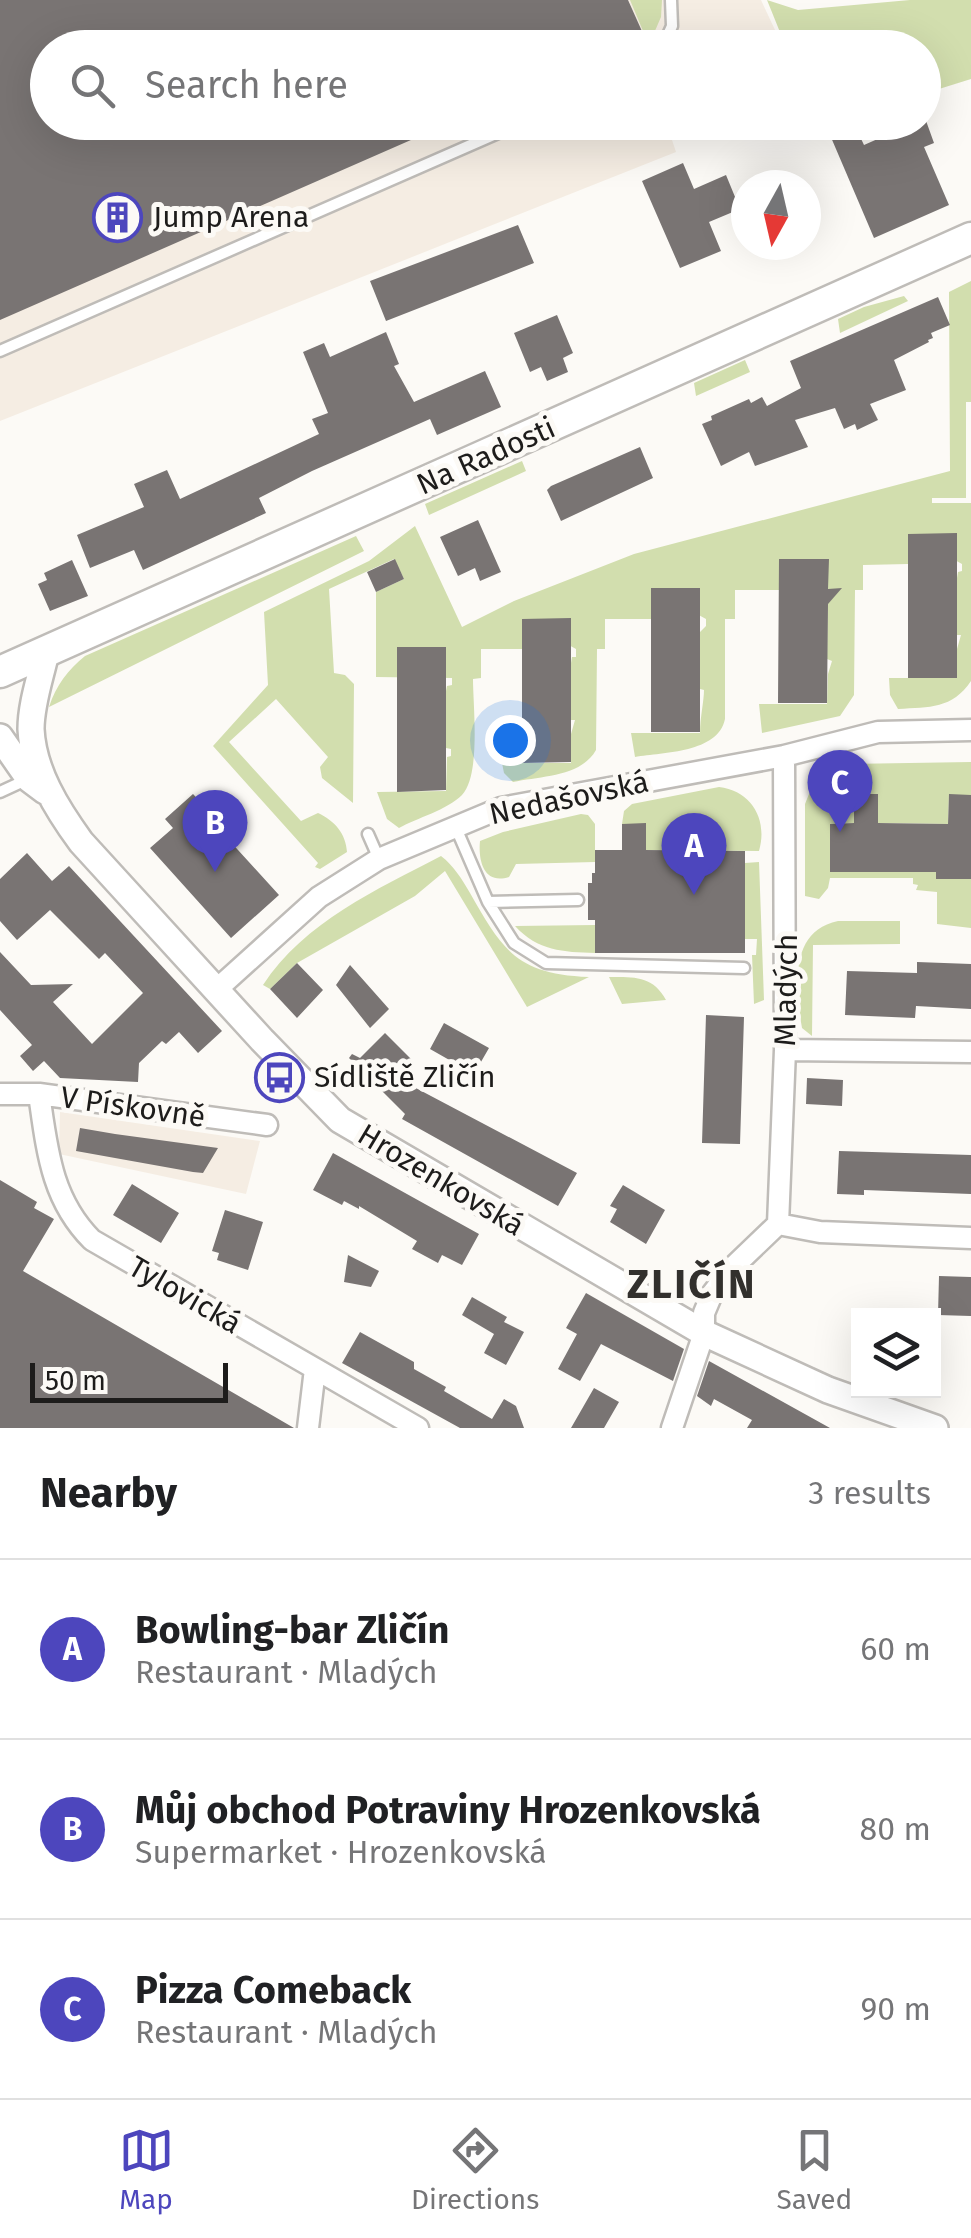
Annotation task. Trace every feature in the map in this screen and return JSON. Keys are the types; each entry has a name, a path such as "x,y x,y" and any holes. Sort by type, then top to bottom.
{"main road":[{"name":"Na Radosti","path":"0,672 971,238"}],"street":[{"name":"Hrozenkovská","path":"39,781 31,726 46,652"},
{"name":"Nedašovská","path":"216,990 319,897 378,859 501,808 784,756 878,732 971,730"},
{"name":"Hrozenkovská","path":"0,737 39,781 80,842 340,1120 704,1333 828,1390 935,1428"},
{"name":"Mladých","path":"778,1224 785,1050 784,756"},
{"path":"785,1050 971,1052"},
{"name":"V Pískovně","path":"0,1094 39,1094 266,1125"},
{"name":"Tylovická","path":"39,1094 58,1192 75,1222 92,1240 418,1428"},
{"path":"672,1428 704,1333 704,1313 712,1294 731,1269 778,1224 820,1232 971,1238"},
{"path":"308,1428 314,1369"}],"lane":[{"path":"670,30 671,0"},
{"path":"0,351 482,140"},
{"path":"0,792 39,781"},
{"path":"456,827 488,902 514,943 546,963 744,968"},
{"path":"368,834 378,859"},
{"path":"488,902 578,900"}],"shaded area":[{"path":"0,0 761,0 775,30 30,30 30,140 672,140 676,152 0,421"},
{"path":"60,1112 260,1141 246,1194 59,1154"}],"green space":[{"path":"630,0 662,0 655,30 643,30"},
{"path":"767,0 798,10 910,0 971,0 971,79 941,88 941,30 779,30"},
{"path":"971,281 966,498 932,498 932,503 971,503 971,681 948,702 898,709 890,695 889,678 957,678 961,635 957,635 957,578 962,564 908,534 908,564 863,565 863,590 855,590 854,695 840,716 762,733 759,704 827,704 832,661 827,659 828,560 779,590 735,590 735,619 725,619 725,719 720,730 701,745 635,757 631,733 700,733 704,690 700,689 700,632 706,619 651,589 651,619 605,619 605,649 597,649 596,750 589,759 571,770 513,782 504,773 502,763 571,763 575,720 571,720 571,663 576,649 522,619 522,649 481,649 481,678 473,679 474,757 468,785 448,805 399,828 387,819 377,792 446,791 447,757 451,756 451,749 446,748 446,691 452,678 376,677 376,592 404,579 394,559 329,589 334,673 345,675 354,684 353,803 322,778 320,767 328,757 276,699 229,742 301,821 318,813 334,824 342,834 347,852 320,869 315,867 318,863 213,746 268,685 264,612 369,561 415,526 462,627 514,601 634,554 950,471 949,292"},
{"path":"904,296 908,301 840,333 838,319"},
{"path":"745,360 750,372 696,396 694,383"},
{"path":"522,461 526,471 429,515 425,504"},
{"path":"356,536 364,551 49,707 63,678 85,656"},
{"path":"971,762 971,795 949,795 948,824 878,823 878,794 855,794 854,823 830,824 830,872 936,872 936,879 971,879 971,928 937,924 937,892 916,890 918,885 913,884 913,878 830,878 819,899 805,896 805,804 811,789 825,775 847,764"},
{"path":"719,787 740,794 755,809 761,828 759,851 646,850 646,824 622,824 624,811 632,804"},
{"path":"588,815 595,824 595,862 516,864 509,877 500,879 484,870 480,841"},
{"path":"441,856 457,873 492,930 515,956 545,971 589,977 527,1007 445,871 415,896 297,963 270,989 263,985 299,943 321,925"},
{"path":"759,862 764,1000 754,1004 752,955 756,955 757,939 745,939 745,863"},
{"path":"838,921 900,921 900,944 813,945 812,1036 802,1028 799,963 811,936"},
{"path":"595,925 595,953 542,945 515,926"},
{"path":"609,977 649,982 666,1000 622,1004"}],"building":[{"name":"Jump Arena","path":"0,0 628,0 641,30 30,30 30,140 411,140 0,320"},
{"path":"832,140 862,140 864,145 875,140 933,140 934,143 924,147 949,205 874,238"},
{"path":"683,163 694,189 726,175 731,187 731,213 709,222 721,251 680,268 642,181"},
{"path":"518,225 534,263 386,321 370,281"},
{"path":"938,297 950,325 931,333 933,338 929,342 894,360 906,390 870,404 878,420 857,430 855,424 844,429 835,408 795,420 808,447 755,466 749,452 721,466 702,424 712,420 711,416 749,399 751,403 762,397 767,406 801,388 790,361"},
{"path":"557,315 573,353 563,358 568,372 547,381 541,367 530,372 514,333"},
{"path":"386,332 399,364 394,366 414,402 485,371 501,407 437,435 430,419 312,471 259,498 266,513 143,570 134,550 90,568 77,535 144,507 134,484 167,470 180,499 319,434 312,419 328,413 303,352 324,343 330,357"},
{"path":"640,447 653,478 561,521 547,490 551,486"},
{"path":"478,520 501,572 480,581 475,568 458,576 440,537"},
{"path":"957,533 957,678 908,678 908,534"},
{"path":"395,559 404,579 376,592 367,572"},
{"path":"779,559 829,559 828,589 842,588 828,604 827,703 778,703"},
{"path":"72,560 88,596 50,611 38,584 47,580 44,573"},
{"path":"651,588 700,588 700,732 651,732"},
{"path":"571,618 571,762 522,763 522,619"},
{"path":"397,647 446,647 446,790 397,792"},
{"path":"193,794 211,813 207,816 279,895 231,938 150,848 173,828 165,819"},
{"path":"854,794 878,794 878,823 948,824 949,794 971,795 971,879 936,879 936,872 830,872 830,824 854,823"},
{"path":"646,823 646,850 745,851 745,953 595,953 595,920 588,920 588,883 592,883 595,873 595,850 622,850 622,824"},
{"path":"27,853 52,881 69,866 222,1031 198,1053 179,1032 166,1044 162,1041 139,1063 138,1082 60,1078 44,1061 33,1071 20,1056 32,1045 0,1010 0,952 31,985 73,984 53,1002 92,1044 143,993 105,953 99,959 50,910 17,940 0,921 0,879"},
{"path":"917,962 971,964 971,1009 916,1006 915,1018 845,1015 847,971 917,973"},
{"path":"297,963 323,990 297,1018 270,989"},
{"path":"350,965 389,1009 370,1028 336,985"},
{"path":"706,1015 744,1017 740,1144 702,1143"},
{"path":"444,1023 489,1048 474,1074 430,1049"},
{"path":"385,1033 412,1060 395,1077 577,1173 558,1206 402,1119 405,1114 349,1058 352,1054 360,1058"},
{"path":"807,1078 843,1080 842,1106 806,1104"},
{"path":"80,1128 218,1148 203,1173 193,1172 76,1151"},
{"path":"839,1151 971,1155 971,1194 864,1190 864,1195 837,1194"},
{"path":"333,1153 479,1234 462,1265 442,1255 438,1263 412,1249 417,1241 359,1206 344,1201 342,1205 313,1190"},
{"path":"0,1180 37,1202 34,1208 54,1219 23,1271 294,1428 0,1428"},
{"path":"132,1184 179,1213 161,1243 113,1215"},
{"path":"623,1185 665,1210 646,1244 610,1222 617,1209 610,1206"},
{"path":"225,1210 263,1222 248,1270 217,1260 219,1253 212,1251"},
{"path":"348,1255 379,1271 371,1287 344,1282"},
{"path":"939,1276 971,1277 971,1316 941,1315"},
{"path":"586,1293 684,1349 673,1381 601,1344 580,1381 558,1369 577,1334 566,1328"},
{"path":"472,1297 524,1332 506,1365 484,1353 494,1334 462,1315"},
{"path":"360,1332 414,1362 414,1369 446,1387 444,1391 492,1419 504,1399 516,1406 524,1428 460,1428 342,1363"},
{"path":"709,1361 830,1428 747,1428 752,1420 714,1399 711,1406 697,1396"},
{"path":"594,1388 619,1402 604,1428 571,1428"}],"place":[{"name":"Jump Arena","path":"118,217"},
{"name":"Pizza Comeback","path":"840,832"},
{"name":"Můj obchod Potraviny Hrozenkovská","path":"215,872"},
{"name":"Bowling-bar Zličín","path":"694,895"},
{"name":"Sídliště Zličín","path":"279,1077"}],"district":[{"name":"ZLIČÍN","path":"692,1284"}]}
